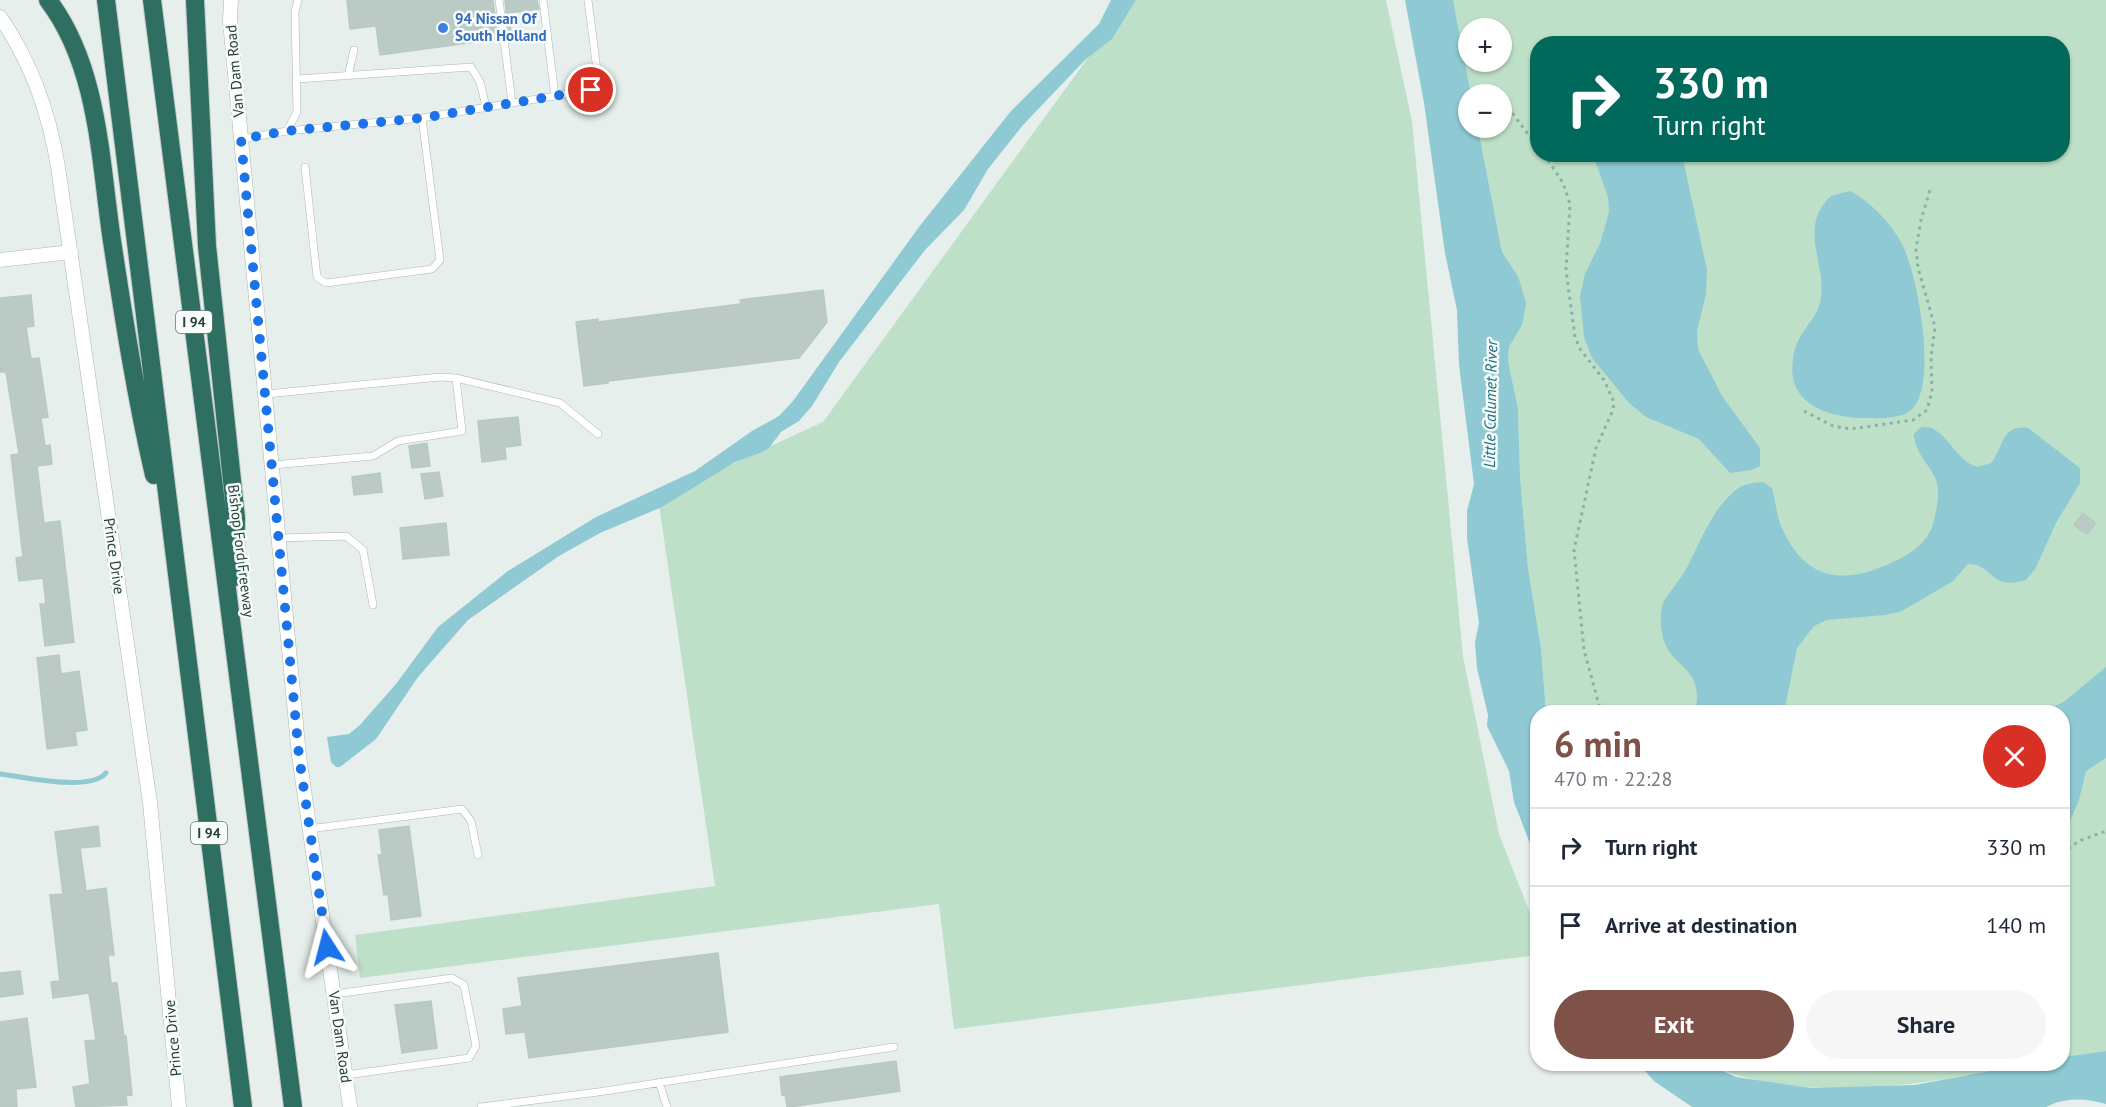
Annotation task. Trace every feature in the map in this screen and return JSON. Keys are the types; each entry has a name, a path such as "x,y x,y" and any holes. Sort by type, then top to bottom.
{"highway":[{"path":"48,0 72,40 92,100 135,396 175,559"},
{"name":"I 94","path":"106,0 243,1107"},
{"name":"Bishop Ford Freeway","path":"152,0 293,1107"},
{"path":"195,0 207,246 236,518 235,645"}],"street":[{"name":"Van Dam Road","path":"231,0 230,21 299,756 350,1107"},
{"name":"Prince Drive","path":"0,17 23,54 40,91 52,129 150,803 179,1107"},
{"path":"0,260 71,252"}],"lane":[{"path":"287,131 297,112 295,11 298,0"},
{"path":"499,0 512,103"},
{"path":"543,0 555,96"},
{"path":"241,139 287,131 422,118 591,90 598,78 588,0"},
{"path":"348,76 354,50"},
{"path":"297,79 471,67 480,82 486,107"},
{"path":"305,167 317,277 326,283 432,269 440,260 422,118"},
{"path":"266,394 440,376 561,403 598,434"},
{"path":"273,465 374,456 398,441 462,431 456,378"},
{"path":"280,538 346,536 363,550 373,605"},
{"path":"309,829 462,808 471,820 478,855"},
{"path":"335,994 452,978 464,985 476,1046 469,1058 346,1075"},
{"path":"480,1107 894,1047"},
{"path":"659,1082 667,1107"}],"path":[{"path":"1512,112 1530,137"},
{"path":"1549,162 1563,183 1570,204 1566,270 1575,337 1580,349 1604,380 1614,402 1613,410 1599,435 1574,550 1584,650 1599,705"},
{"path":"1804,411 1833,426 1851,429 1913,420 1927,410 1932,391 1931,357 1935,327 1918,268 1916,249 1920,220 1930,190"},
{"path":"2070,848 2106,831"}],"green space":[{"path":"1130,0 1386,0 1412,121 1463,656 1499,834 1530,913 1530,956 954,1029 939,904 360,978 355,935 715,886 658,498 823,422"},
{"path":"1453,0 2106,0 2106,1051 2070,1056 2070,705 1545,705 1541,648 1528,568 1520,476 1518,408 1508,361 1509,347 1522,325 1518,276 1502,252 1480,138 1512,138 1512,84 1469,84 1467,72 1512,72 1512,18 1458,18 1458,26"},
{"path":"1728,1071 1988,1071 1908,1084 1866,1088 1784,1085"}],"water":[{"path":"1111,0 1136,0 1112,39 1086,59 1023,125 988,169 964,210 925,250 839,362 812,406 799,421 781,432 769,448 735,462 662,507 600,533 559,556 468,620 418,677 376,739 340,767 336,767 331,762 327,737 349,734 360,725 396,684 438,627 508,571 596,517 695,471 752,431 779,416 793,401 919,227 1011,111 1099,24"},
{"name":"Little Calumet River","path":"1405,0 1453,0 1458,26 1458,72 1467,72 1469,84 1458,84 1458,138 1480,138 1502,252 1518,276 1526,303 1522,325 1509,347 1508,361 1518,408 1520,476 1528,568 1541,648 1545,705 1530,705 1530,843 1514,802 1509,771 1487,726 1488,715 1477,668 1475,642 1479,623 1467,538 1467,511 1474,484 1459,365 1457,310 1445,253 1424,103"},
{"path":"1596,162 1684,162 1707,270 1706,294 1697,331 1698,349 1722,396 1760,448 1760,466 1751,470 1730,473 1699,439 1646,417 1629,403 1592,358 1584,337 1580,296 1585,274 1601,241 1609,212 1608,197"},
{"path":"1850,191 1873,208 1899,238 1909,261 1919,306 1924,357 1919,399 1910,411 1893,417 1861,418 1830,413 1817,408 1798,391 1793,378 1792,364 1796,346 1817,311 1821,297 1815,223 1820,209 1831,196"},
{"path":"1921,427 1937,431 1963,459 1978,467 1991,463 2008,433 2019,428 2028,428 2080,468 2080,483 2056,523 2035,569 2026,580 2005,582 1998,580 1983,568 1968,564 1953,581 1902,611 1885,615 1827,620 1814,626 1797,648 1785,705 1696,705 1697,696 1691,676 1666,645 1661,629 1661,612 1664,601 1685,571 1720,506 1740,487 1763,482 1772,488 1782,528 1791,546 1802,559 1828,574 1842,576 1874,570 1910,553 1927,537 1933,524 1937,504 1937,483 1917,447 1914,434"},
{"path":"2106,667 2106,758 2086,771 2079,800 2070,821 2070,705 2057,705"},
{"path":"2106,1051 2106,1104 2076,1100 2061,1101 2046,1107 1692,1107 1654,1081 1645,1071 1723,1071 1736,1077 1811,1088 1915,1085 1990,1071 2070,1071 2070,1056"}],"building":[{"name":"94 Nissan Of South Holland","path":"347,0 493,0 498,39 380,55 376,26 350,29"},
{"path":"505,0 537,0 539,9 508,13 512,37 509,38"},
{"path":"823,290 827,322 799,358 608,381 608,383 584,386 576,322 598,319 598,322 741,304 740,300"},
{"path":"31,295 34,326 26,327 31,359 39,358 48,417 41,418 45,446 50,445 52,464 37,466 44,523 60,521 74,642 45,646 40,604 46,604 43,578 19,581 16,558 23,557 11,455 19,454 6,372 0,372 0,298"},
{"path":"518,417 521,445 505,447 506,459 482,462 478,421"},
{"path":"427,443 430,466 412,468 409,446"},
{"path":"439,472 443,496 425,499 421,474"},
{"path":"380,473 382,492 354,495 352,477"},
{"path":"2083,513 2096,523 2087,534 2074,525"},
{"path":"446,523 449,555 403,559 400,528"},
{"path":"59,655 61,674 79,671 87,730 75,732 77,745 47,749 37,658"},
{"path":"98,826 100,846 80,848 86,891 106,888 114,955 108,955 111,983 117,983 124,1037 126,1036 132,1095 126,1096 127,1105 76,1107 73,1087 90,1084 85,1041 96,1040 89,993 53,998 51,982 60,981 50,895 63,894 55,832"},
{"path":"409,826 421,916 391,920 388,894 384,895 378,855 382,855 379,830"},
{"path":"718,953 728,1032 529,1058 525,1032 506,1034 503,1009 522,1006 518,978"},
{"path":"20,971 23,994 0,997 0,973"},
{"path":"431,1001 437,1048 402,1053 395,1005"},
{"path":"27,1018 36,1087 16,1089 17,1107 0,1107 0,1022"},
{"path":"896,1061 900,1091 790,1107 787,1107 785,1094 782,1095 780,1077"}],"waterway":[{"path":"0,774 56,782 86,782 98,779 106,773"}],"place":[{"name":"94 Nissan Of South Holland","path":"443,28"}],"route":[{"path":"327,947 299,756 241,139 287,131 422,118 591,90"}]}
